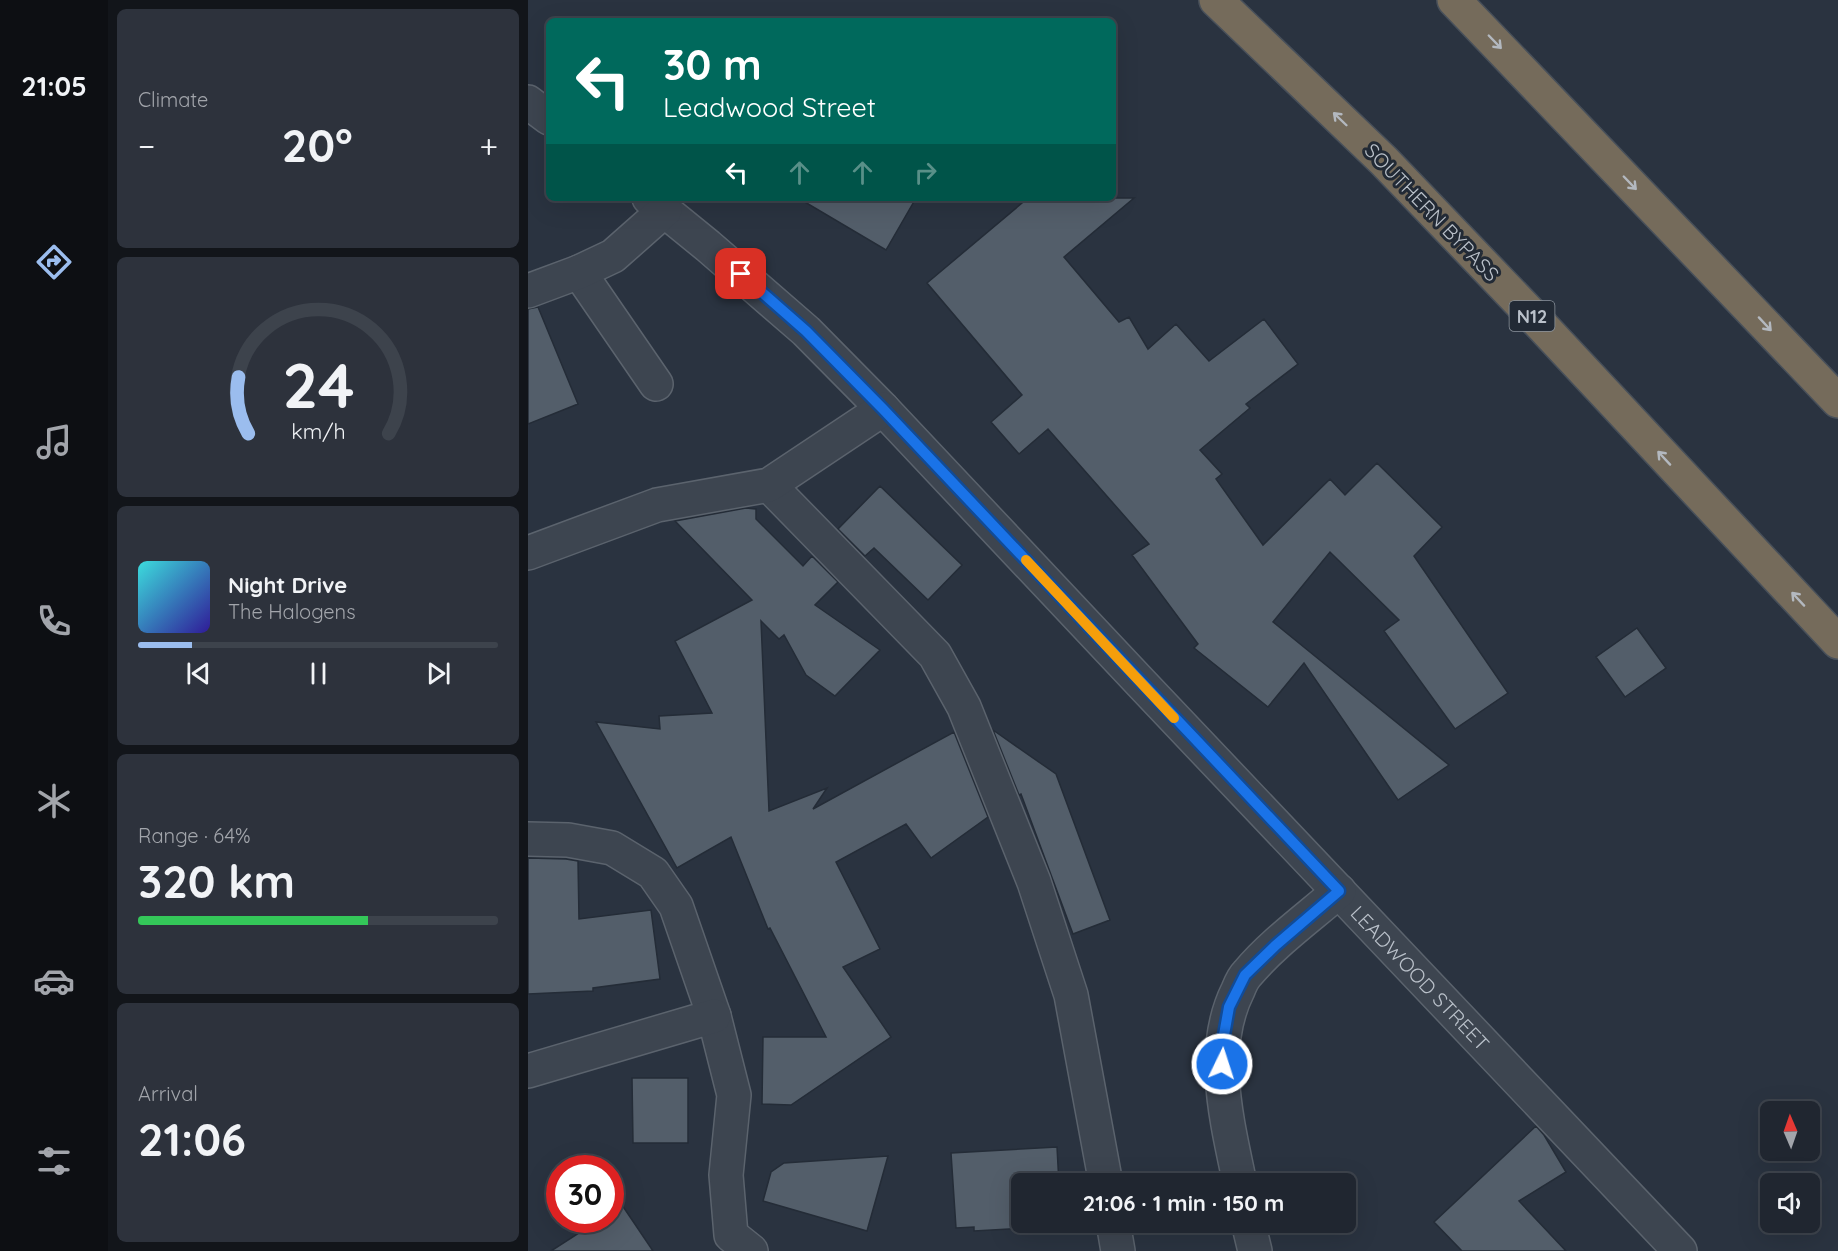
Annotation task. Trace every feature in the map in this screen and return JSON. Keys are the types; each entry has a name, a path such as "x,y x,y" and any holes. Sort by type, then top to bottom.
{"highway":[{"name":"SOUTHERN BYPASS","path":"1215,0 1384,161 1838,642"},
{"path":"1454,0 1838,401"}],"street":[{"path":"528,102 546,115"},
{"path":"528,291 579,272 613,256 657,204"},
{"name":"LEADWOOD STREET","path":"657,204 806,331 883,409 1680,1251"},
{"path":"579,272 656,384"},
{"path":"528,553 657,505 769,485 883,409"},
{"path":"769,485 935,655 964,707 1034,882 1071,995 1104,1173"},
{"path":"528,839 568,840 612,848 653,873 676,906 714,1016 734,1095 726,1175 731,1235 751,1251"},
{"path":"1238,1173 1222,1082 1222,1046 1229,1007 1245,975 1339,891"},
{"path":"528,1071 714,1016"},
{"path":"1115,1233 1118,1251"},
{"path":"1251,1233 1255,1251"}],"building":[{"path":"1116,198 1134,198 1064,257 1119,322 1129,317 1148,349 1176,324 1209,361 1264,319 1298,364 1246,404 1250,408 1200,450 1222,474 1216,479 1263,545 1330,479 1345,495 1377,463 1442,527 1414,556 1508,693 1455,729 1384,631 1399,620 1330,552 1273,622 1449,765 1398,800 1304,663 1268,707 1194,648 1198,644 1132,555 1149,544 1048,429 1019,454 991,422 1022,395 927,283 1024,201 1116,201"},
{"path":"803,201 914,201 886,250"},
{"path":"538,307 578,404 528,424 528,309"},
{"path":"880,486 962,565 928,600 874,548 865,556 838,529"},
{"path":"746,508 756,509 756,519 803,566 812,556 838,582 815,605 880,650 835,696 806,675 784,635 779,639 761,621 769,811 827,788 813,809 954,732 988,817 931,858 906,824 836,862 880,949 843,967 891,1037 791,1105 762,1104 763,1037 826,1037 770,928 768,929 731,837 677,868 596,722 660,729 659,716 712,713 675,641 752,600 675,521"},
{"path":"1637,628 1666,668 1625,697 1596,657"},
{"path":"993,730 1056,774 1110,920 1073,934 1021,794 1019,795"},
{"path":"528,858 578,861 579,919 651,910 660,979 593,988 593,991 528,994"},
{"path":"632,1078 688,1078 688,1143 633,1143"},
{"path":"1536,1126 1566,1172 1519,1201 1566,1251 1462,1251 1434,1222"},
{"path":"1057,1147 1058,1173 1011,1173 1011,1229 974,1231 974,1227 956,1228 951,1153"},
{"path":"888,1156 867,1231 763,1201 771,1172 784,1163"},
{"path":"624,1208 653,1251 551,1251 579,1233 624,1233"}],"slow traffic":[{"path":"1026,560 1174,718"}],"route":[{"path":"741,274 806,331 883,409 1339,891 1245,975 1229,1007 1222,1046 1222,1064"}]}
